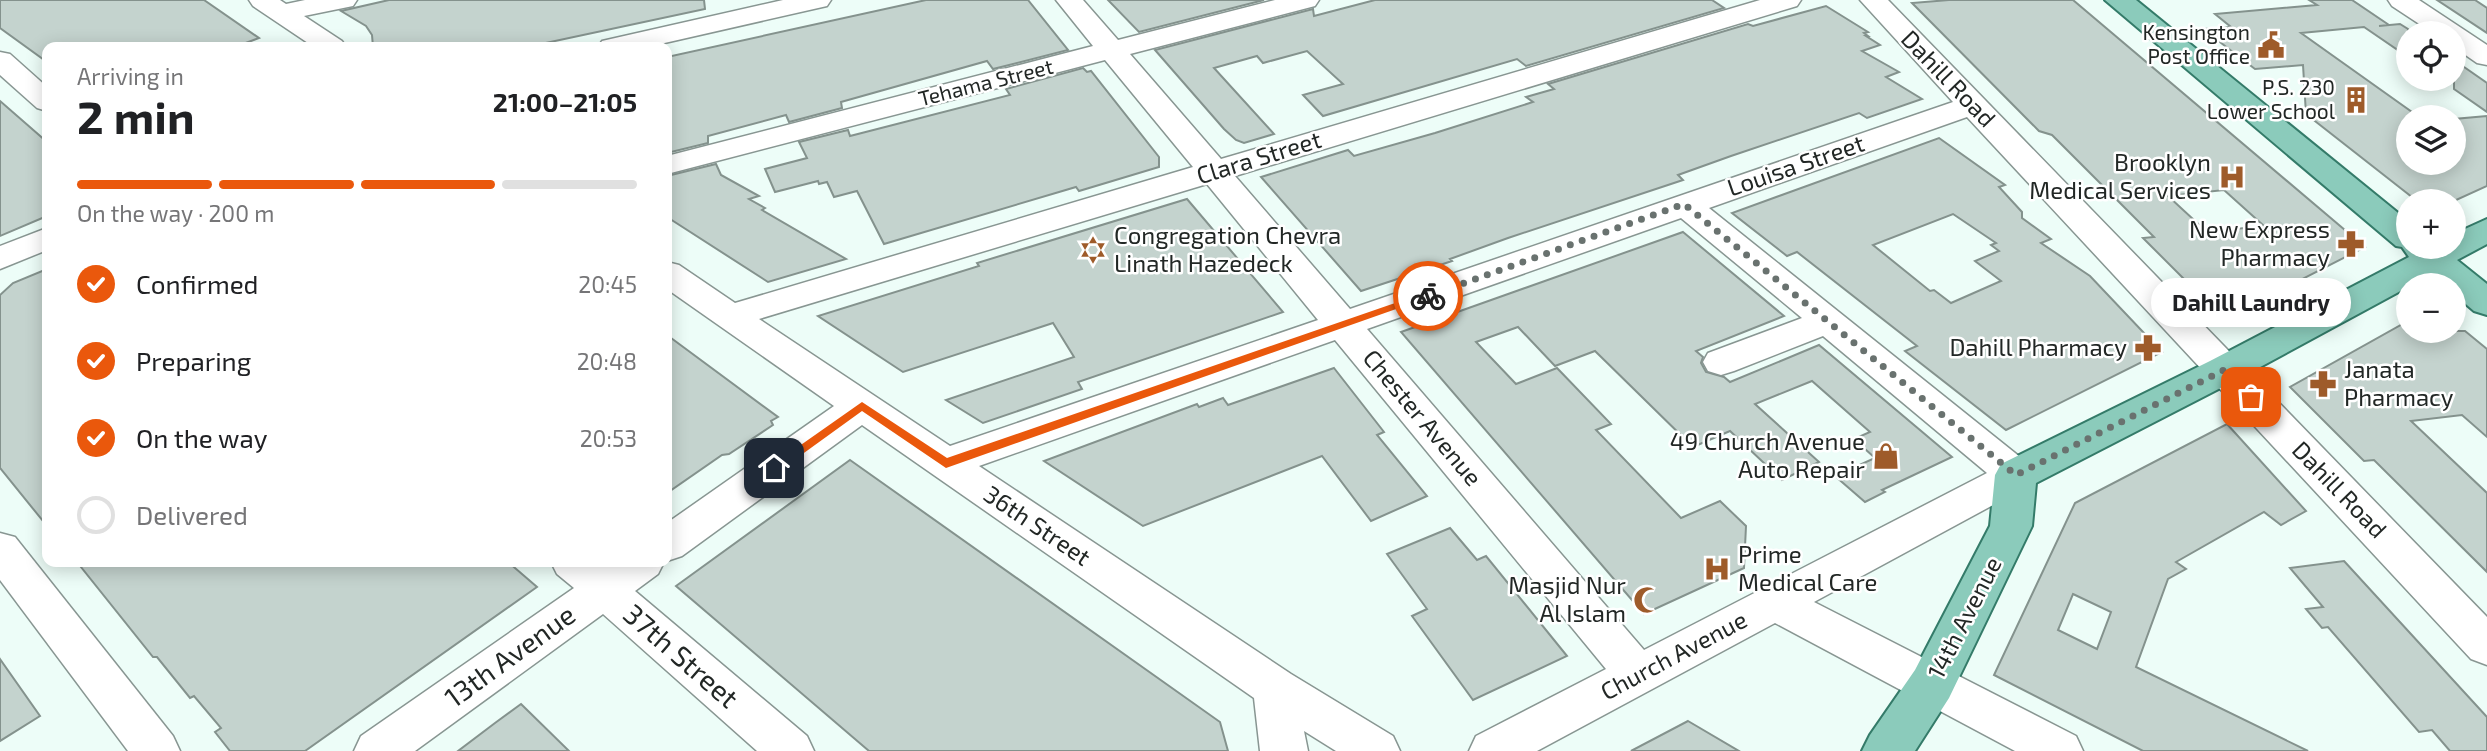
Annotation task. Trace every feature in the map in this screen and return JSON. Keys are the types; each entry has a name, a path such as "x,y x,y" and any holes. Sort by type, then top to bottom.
{"main road":[{"path":"2119,0 2396,228"},
{"name":"Church Avenue","path":"2466,236 2487,230"},
{"name":"Church Avenue","path":"2016,475 2224,370 2402,259"},
{"path":"2433,259 2487,303"},
{"name":"14th Avenue","path":"1887,751 1932,684 2011,526 2016,475"}],"street":[{"path":"271,7 344,0"},
{"path":"634,42 818,0"},
{"name":"Chester Avenue","path":"1069,0 1639,675"},
{"name":"Tehama Street","path":"672,164 1306,0"},
{"name":"Clara Street","path":"730,316 1788,0"},
{"name":"Dahill Road","path":"1873,0 2487,646"},
{"path":"2401,0 2432,21"},
{"path":"271,7 324,42"},
{"path":"2466,43 2487,57"},
{"path":"0,60 42,98"},
{"name":"Louisa Street","path":"946,463 1973,105"},
{"path":"1684,204 2016,475"},
{"path":"0,258 42,240"},
{"name":"36th Street","path":"672,276 1275,688 1376,751"},
{"path":"1721,362 1829,321"},
{"path":"672,541 862,406"},
{"name":"Church Avenue","path":"1493,751 2016,475"},
{"path":"0,549 156,751"},
{"name":"13th Avenue","path":"378,751 588,576 623,567"},
{"name":"37th Street","path":"588,576 790,751"},
{"path":"1775,602 2059,751"},
{"path":"1275,688 1284,751"}],"building":[{"path":"0,0 204,0 259,38 248,42 42,42 42,58 0,28"},
{"path":"389,0 704,0 705,9 550,42 373,42 372,35 366,26 341,11"},
{"path":"926,0 1028,0 1068,50 993,69 987,61 841,102 842,108 789,122 786,115 708,136 708,143 672,152 672,56"},
{"path":"1108,0 1264,0 1139,32"},
{"path":"1375,0 1712,0 1724,8 1526,66 1517,59 1323,116 1303,95 1343,84 1307,51 1263,63 1257,56 1214,68 1274,134 1244,143 1236,140 1224,129 1155,50 1313,9 1314,16"},
{"path":"1949,0 2073,0 2365,247 2224,319 2143,238 2154,237 2052,135 2039,131 1912,3","holes":["2224,190 2264,226 2207,232 2168,196"]},
{"path":"2309,0 2352,0 2389,25 2379,26 2396,24 2396,49 2364,27 2301,33 2402,105 2396,105 2396,175 2466,175 2466,118 2487,116 2487,186 2466,196 2466,189 2402,189 2306,114 2303,65 2255,69 2203,29 2231,27 2215,14 2317,5"},
{"path":"2437,0 2475,0 2487,8 2487,33"},
{"path":"1826,6 1868,32 1864,33 1866,36 1880,45 1862,51 1899,72 1886,77 1922,99 1867,118 1859,113 1731,156 1678,175 1683,180 1508,238 1450,259 1452,261 1361,291 1261,177 1348,150 1354,156 1435,133 1533,102 1526,97 1554,89 1548,84 1748,24 1753,26"},
{"path":"1083,68 1087,72 1091,71 1159,157 1159,167 1079,191 1076,187 884,244 857,191 834,197 827,182 819,184 818,181 775,192 765,169 807,158 799,142 848,130 850,136 1010,95 1006,89"},
{"path":"2466,68 2487,83 2487,112 2457,91 2466,91"},
{"path":"0,101 42,138 42,218 0,236"},
{"path":"1939,138 2005,185 1999,187 2022,212 2022,218 2051,239 2041,243 2090,276 2162,352 2006,430 1905,351 1917,346 1797,252 1787,256 1732,213","holes":["1953,214 1996,243 1991,245 1999,251 1975,261 2001,281 1951,303 1934,290 1930,291 1873,245"]},
{"path":"716,164 721,175 759,196 749,199 765,208 762,210 846,259 768,282 672,220 672,175"},
{"path":"1187,199 1283,312 1078,382 1082,389 983,423 946,400 1074,357 1053,323 903,372 818,316 979,266 977,263"},
{"path":"1683,232 1784,316 1696,351 1703,357 1701,363 1706,372 1724,377 1730,382 1819,345 1952,457 1882,490 1885,492 1865,502 1835,476 1875,458 1854,439 1870,432 1812,381 1755,404 1819,462 1782,480 1730,431 1693,447 1595,351 1555,366 1518,327 1476,342 1516,384 1557,368 1611,424 1596,430 1681,518 1720,501 1746,526 1744,568 1644,614 1401,332"},
{"path":"42,271 42,520 0,468 0,295 13,283"},
{"path":"2396,328 2396,343 2466,343 2466,332 2487,349 2487,437 2462,415 2411,421 2487,493 2487,572 2374,460 2364,461 2290,387"},
{"path":"672,339 778,417 771,421 773,425 729,454 722,455 672,490"},
{"path":"1334,368 1384,432 1377,435 1427,496 1371,521 1322,456 1143,526 1044,461 1197,404 1199,407 1223,398 1228,405"},
{"path":"2227,424 2306,511 2281,525 2264,512 2176,562 2186,569 2168,579 2136,667 2308,751 2143,751 1994,675 2075,503","holes":["2073,594 2111,612 2097,649 2058,630"]},
{"path":"850,460 1220,722 1228,751 869,751 676,586"},
{"path":"1450,528 1477,560 1486,556 1567,656 1473,700 1412,616 1427,609 1387,554"},
{"path":"2344,561 2487,717 2487,751 2450,751 2432,730 2419,732 2328,627 2322,628 2306,609 2323,607 2290,568"},
{"path":"81,567 514,567 537,587 305,751 230,751 215,732 221,728 194,696 190,698 157,657 153,657"},
{"path":"0,659 40,716 0,741"},
{"path":"521,704 569,751 458,751 495,723"},
{"path":"1688,721 1739,751 1631,751"}],"way so far":[{"path":"1428,296 1684,204 2016,475 2224,370 2251,397"}],"place":[{"name":"Kensington Post Office","path":"2271,45"},
{"name":"P.S. 230 Lower School","path":"2356,100"},
{"name":"Brooklyn Medical Services","path":"2232,177"},
{"name":"New Express Pharmacy","path":"2351,244"},
{"name":"Congregation Chevra Linath Hazedeck","path":"1093,250"},
{"name":"Dahill Pharmacy","path":"2148,348"},
{"name":"Janata Pharmacy","path":"2323,384"},
{"name":"Dahill Laundry","path":"2251,397"},
{"name":"49 Church Avenue Auto Repair","path":"1886,456"},
{"name":"Prime Medical Care","path":"1717,569"},
{"name":"Masjid Nur Al Islam","path":"1647,600"}],"route":[{"path":"774,468 862,406 946,463 1428,296"}]}
